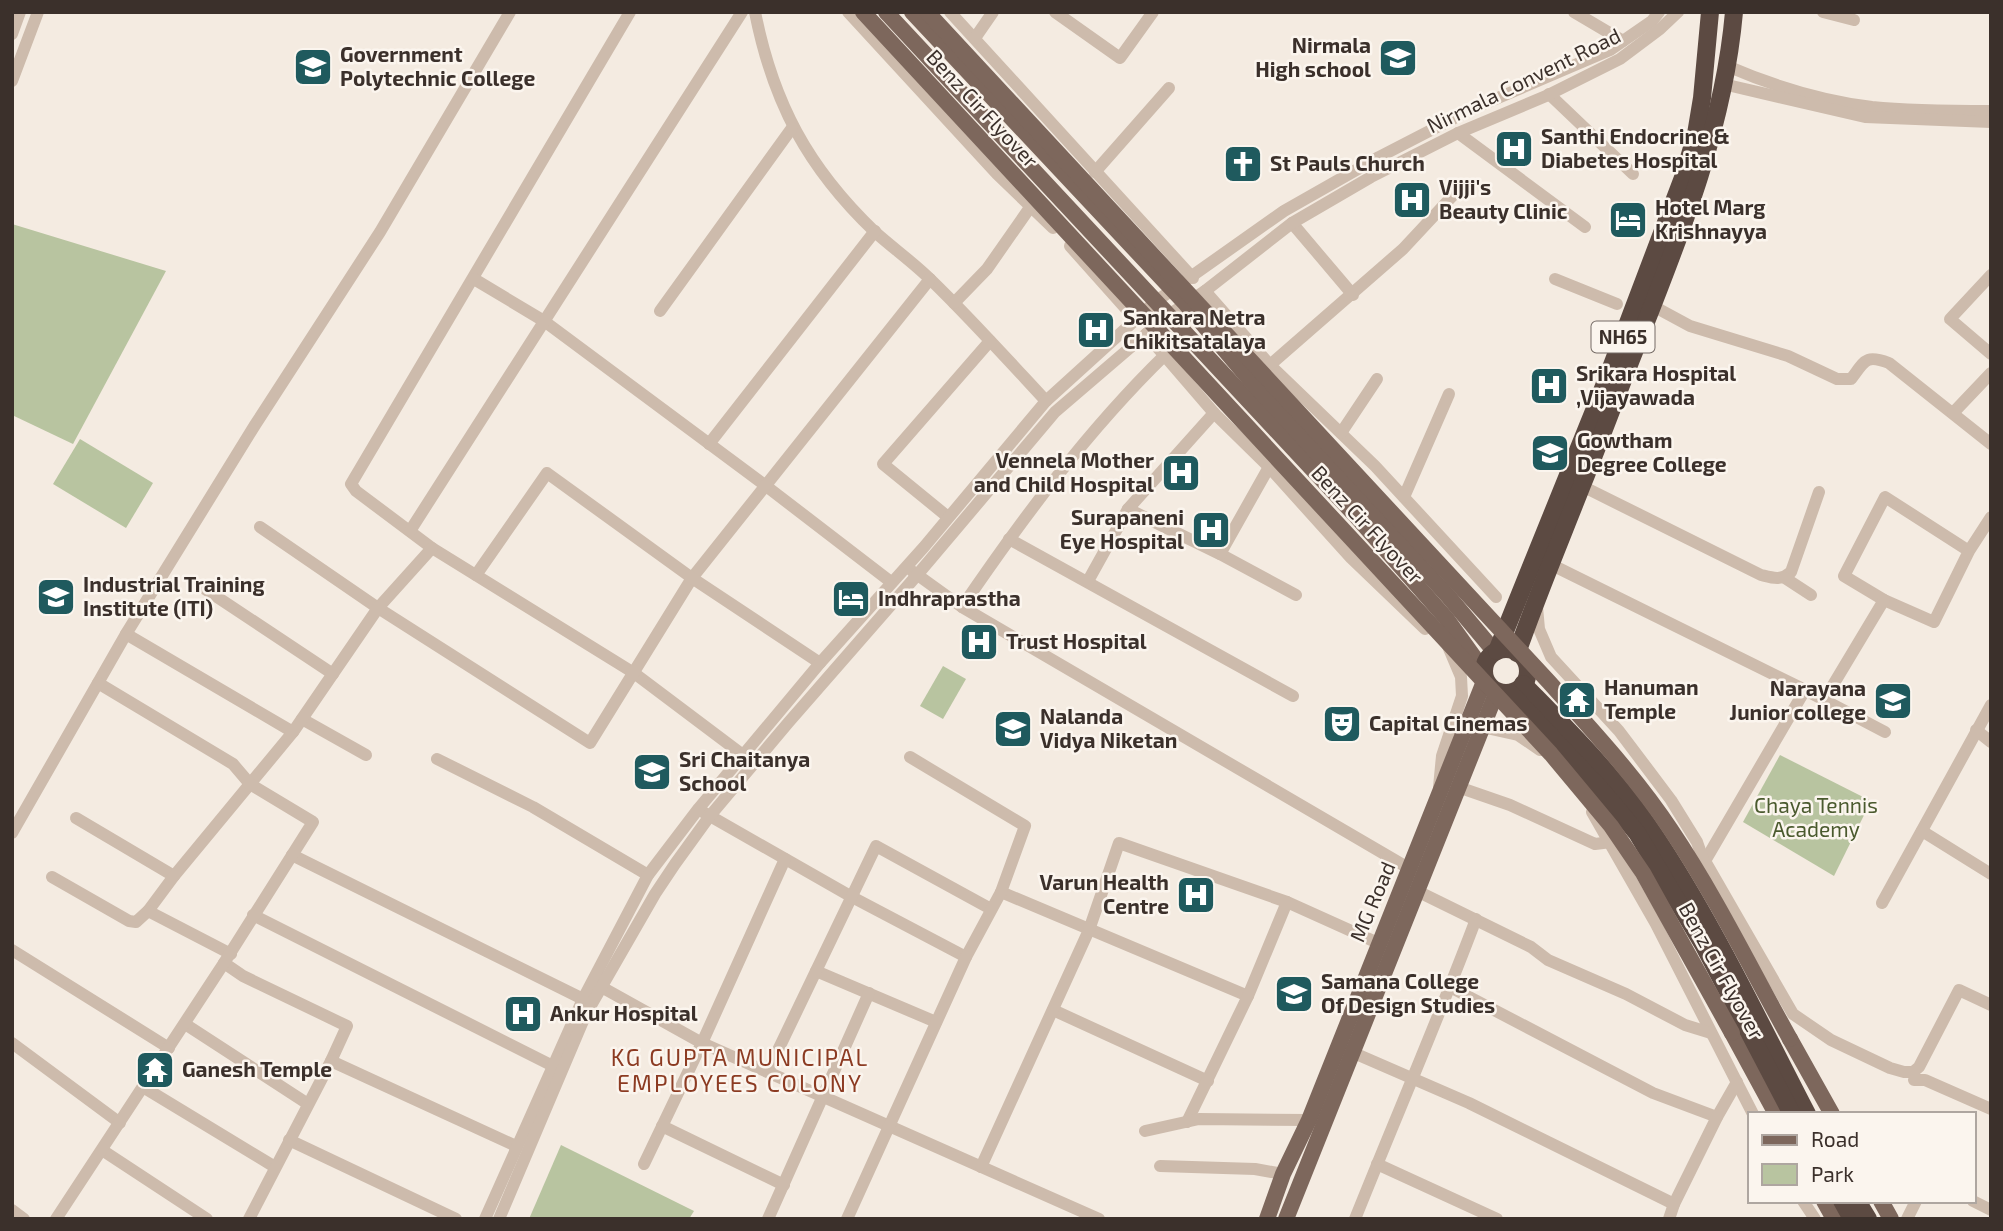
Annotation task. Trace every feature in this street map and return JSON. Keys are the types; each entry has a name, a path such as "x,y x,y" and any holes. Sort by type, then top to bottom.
{"highway":[{"name":"NH65","path":"1517,653 1529,593 1606,381 1672,230 1700,179 1714,133 1734,12"},
{"name":"NH65","path":"1500,683 1489,657 1496,651 1529,593 1550,564 1653,306 1696,134 1706,70 1706,16"},
{"path":"1496,651 1503,649 1517,653 1524,659 1527,667 1527,676 1500,683"},
{"path":"1500,683 1581,744 1643,818 1692,898 1806,1112"},
{"path":"1500,683 1603,792 1637,833 1704,946 1791,1112"},
{"path":"1843,1203 1852,1219"},
{"path":"1858,1203 1868,1219"}],"main road":[{"name":"Benz Cir Flyover","path":"863,12 1551,754 1612,826 1643,873 1775,1112"},
{"path":"886,12 1355,515 1500,683"},
{"path":"912,12 1185,303 1251,381 1496,651"},
{"name":"Benz Cir Flyover","path":"927,12 1531,661 1600,739 1671,830 1831,1112"},
{"name":"MG Road","path":"1286,1219 1500,683"},
{"name":"MG Road","path":"1267,1219 1439,794 1500,683"},
{"path":"1294,1152 1310,1158"},
{"path":"1825,1203 1834,1219"},
{"path":"1882,1203 1891,1219"}],"street":[{"path":"12,34 20,12"},
{"path":"12,81 38,12"},
{"path":"12,833 126,634 255,425 380,232 510,12"},
{"path":"630,12 351,484 356,491 432,548 634,673 743,755"},
{"path":"410,531 742,12"},
{"path":"755,12 764,57 776,93 792,128 817,166 875,232 930,279 1046,401"},
{"path":"848,12 1136,320"},
{"path":"950,12 1193,278"},
{"path":"975,38 993,12"},
{"path":"1055,12 1120,58 1153,12"},
{"path":"1574,12 1623,41"},
{"name":"Nirmala Convent Road","path":"596,984 648,875 699,808 1046,401 1155,302 1193,278 1284,211 1379,157 1472,109 1610,50 1652,21 1659,12"},
{"name":"Nirmala Convent Road","path":"596,984 654,894 709,817 1055,412 1167,316 1205,291 1292,223 1371,177 1458,134 1549,94 1627,54 1678,12"},
{"path":"1823,12 1854,20"},
{"path":"1725,75 1752,77 1869,106 1918,111 1991,111"},
{"path":"1725,75 1865,117 1991,122"},
{"path":"1095,172 1169,89"},
{"path":"1549,94 1633,174"},
{"path":"660,311 792,128"},
{"path":"1458,134 1585,227"},
{"path":"1270,365 1404,249 1458,190"},
{"path":"954,303 987,269 1031,206"},
{"path":"1292,223 1353,295"},
{"path":"709,444 875,232"},
{"path":"1991,275 1950,319 1991,354"},
{"path":"474,279 544,321 891,582"},
{"path":"260,527 378,608 590,743 692,578 930,279"},
{"path":"1555,279 1616,304"},
{"path":"1205,291 1270,365 1404,497 1496,597"},
{"path":"1653,306 1690,326 1788,356 1837,379 1851,379 1867,359 1874,357 1889,363 1991,444"},
{"path":"1146,334 1214,412 1269,467 1351,558 1447,647 1461,677 1462,696 1442,756 1439,794"},
{"path":"948,517 883,464 990,341"},
{"path":"962,607 1009,539 1134,385 1165,355"},
{"path":"1954,413 1991,373"},
{"path":"1341,433 1377,379"},
{"path":"1404,497 1449,394"},
{"path":"1088,581 1128,509 1214,412"},
{"path":"1220,554 1269,467"},
{"path":"476,575 547,473 692,578 820,663"},
{"path":"1582,486 1761,575 1785,578 1811,596"},
{"path":"1785,578 1791,572 1819,492"},
{"path":"1969,551 1885,497 1844,576 1884,600 1934,622 1969,551 1991,517"},
{"path":"1128,509 1296,595"},
{"path":"1009,539 1293,696"},
{"path":"52,877 133,923 136,922 148,911 293,732 378,608 432,548"},
{"path":"1550,564 1885,732"},
{"path":"906,567 962,607 1410,869"},
{"path":"205,589 333,674"},
{"path":"1448,596 1496,597 1529,593 1544,644 1561,669 1619,731 1671,800 1793,1014 1831,1040 1890,1068 1913,1072 1929,1050 1959,990 1991,1005"},
{"path":"1824,700 1884,600"},
{"path":"1446,618 1447,647"},
{"path":"126,634 293,732"},
{"path":"57,1219 228,958 313,822 250,784 233,764 98,683"},
{"path":"1692,898 1703,876 1705,861 1805,690"},
{"path":"1581,744 1586,721 1587,696"},
{"path":"1882,903 1991,705"},
{"path":"302,719 366,755"},
{"path":"1482,726 1518,735 1546,755 1578,791 1611,842 1753,1112"},
{"path":"1976,730 1991,741"},
{"path":"847,1219 966,957 1000,891 1025,826 910,757"},
{"path":"437,759 533,807 648,875"},
{"path":"1458,787 1510,805 1595,844 1611,842"},
{"path":"699,808 709,817 852,897 966,957"},
{"path":"76,818 174,876"},
{"path":"1922,831 1991,874"},
{"path":"981,1167 1089,930 1119,843 1287,902 1378,943"},
{"path":"768,1071 876,846 991,909"},
{"path":"292,855 583,999"},
{"path":"644,1164 785,859"},
{"path":"1000,891 1248,996"},
{"path":"1417,891 1531,947 1548,960 1626,994 1685,1025 1710,1033"},
{"path":"1187,1122 1248,996 1287,902"},
{"path":"148,911 228,958 243,976 347,1026 275,1167 254,1217"},
{"path":"253,915 552,1066"},
{"path":"1355,1219 1476,919"},
{"path":"12,950 169,1048"},
{"path":"816,971 936,1022"},
{"path":"485,1219 583,999 596,984"},
{"path":"596,984 702,1043 1099,1219"},
{"path":"499,1219 586,1014 596,984"},
{"path":"1450,987 1653,1093 1717,1117"},
{"path":"768,1219 869,993"},
{"path":"1052,1010 1208,1081"},
{"path":"185,1024 308,1104"},
{"path":"12,1043 120,1123"},
{"path":"1337,1046 1469,1103 1674,1204"},
{"path":"331,1061 516,1146"},
{"path":"1914,1080 1924,1080 1991,1109"},
{"path":"1669,1219 1717,1117 1737,1082"},
{"path":"143,1087 275,1167"},
{"path":"1145,1130 1199,1119 1309,1120"},
{"path":"662,1126 784,1185"},
{"path":"289,1140 456,1219"},
{"path":"102,1150 207,1219"},
{"path":"1377,1164 1497,1219"},
{"path":"1160,1166 1255,1169 1283,1174"},
{"path":"1975,1202 1991,1210"},
{"path":"1804,1203 1815,1219"},
{"path":"1906,1219 1915,1203"},
{"path":"12,1210 24,1219"}],"green space":[{"path":"12,224 166,271 73,444 12,415"},
{"path":"80,439 153,483 126,528 53,484"},
{"path":"943,666 966,679 943,719 920,706"},
{"name":"Chaya Tennis Academy","path":"1780,755 1871,801 1834,876 1743,822"},
{"path":"561,1145 694,1211 689,1219 529,1219"}],"place":[{"name":"Nirmala High school","path":"1398,58"},
{"name":"Government Polytechnic College","path":"313,67"},
{"name":"Santhi Endocrine & Diabetes Hospital","path":"1514,149"},
{"name":"St Pauls Church","path":"1243,164"},
{"name":"Vijji's Beauty Clinic","path":"1412,200"},
{"name":"Hotel Marg Krishnayya","path":"1628,220"},
{"name":"Sankara Netra Chikitsatalaya","path":"1096,330"},
{"name":"Srikara Hospital ,Vijayawada","path":"1549,386"},
{"name":"Gowtham Degree College","path":"1550,453"},
{"name":"Vennela Mother and Child Hospital","path":"1181,473"},
{"name":"Surapaneni Eye Hospital","path":"1211,530"},
{"name":"Industrial Training Institute (ITI)","path":"56,597"},
{"name":"Indhraprastha","path":"851,599"},
{"name":"Trust Hospital","path":"979,642"},
{"name":"Hanuman Temple","path":"1577,700"},
{"name":"Narayana Junior college","path":"1893,701"},
{"name":"Capital Cinemas","path":"1342,724"},
{"name":"Nalanda Vidya Niketan","path":"1013,729"},
{"name":"Sri Chaitanya School","path":"652,772"},
{"name":"Varun Health Centre","path":"1196,895"},
{"name":"Samana College Of Design Studies","path":"1294,994"},
{"name":"Ankur Hospital","path":"523,1014"},
{"name":"Ganesh Temple","path":"155,1070"}],"district":[{"name":"KG GUPTA MUNICIPAL EMPLOYEES COLONY","path":"740,1071"}]}
